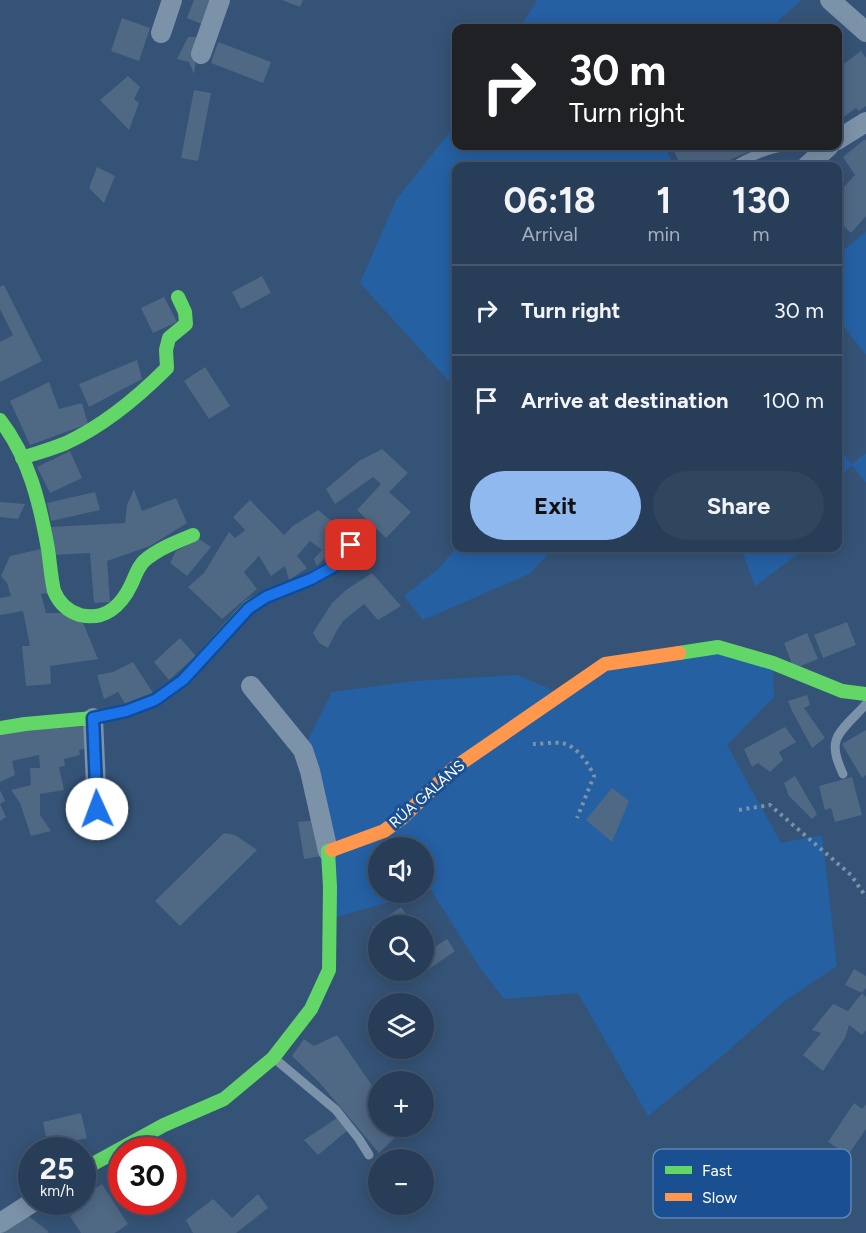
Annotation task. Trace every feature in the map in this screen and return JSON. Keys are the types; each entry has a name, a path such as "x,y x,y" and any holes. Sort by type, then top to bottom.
{"street":[{"path":"161,33 172,0"},
{"path":"201,54 220,0"},
{"path":"830,0 866,32"},
{"path":"842,136 863,128"},
{"path":"22,458 64,444 111,417 145,391 160,376 167,368 166,350 169,338 186,324 185,312 178,297"},
{"path":"0,420 15,440 32,482 44,531 54,589 58,601 69,611 81,615 99,616 112,609 126,595 138,568 173,543 193,535"},
{"path":"0,728 93,718 126,711 155,700 183,680 249,608 266,597 311,579 333,567 351,545"},
{"name":"RÚA GALÁNS","path":"328,851 384,831 402,819 454,768 606,664 718,647 773,663 842,691 866,694"},
{"path":"96,1162 164,1125 224,1099 273,1058 311,1009 329,970 328,851 310,771 303,750 251,686"},
{"path":"93,718 97,809"},
{"path":"0,1223 18,1212"}],"lane":[{"path":"740,162 770,150"},
{"path":"843,774 837,759 835,742 842,730 866,704"},
{"path":"273,1058 336,1110 368,1153"}],"path":[{"path":"529,744 561,743 572,747 589,764 594,777 578,818"},
{"path":"739,810 770,805 851,875 866,897"}],"shaded area":[{"path":"537,0 802,0 775,24 522,24"},
{"path":"452,129 452,150 666,150 672,162 452,162 452,385 360,283 396,200"},
{"path":"866,232 866,355 842,324 842,251"},
{"path":"842,452 852,464 866,453 866,483 852,465 842,474"},
{"path":"453,552 550,552 529,574 423,620 404,596 439,568"},
{"path":"742,552 801,552 755,586"},
{"path":"712,648 773,663 774,697 727,745 781,843 822,835 837,966 786,1000 648,1116 578,993 504,999 480,968 434,895 434,837 368,837 368,903 385,903 330,919 303,750 332,692 414,681 517,675 562,694 605,664"}],"building":[{"path":"194,0 215,0 204,25 187,18"},
{"path":"282,0 303,0 300,7"},
{"path":"122,18 150,28 139,61 111,51"},
{"path":"188,37 199,37 194,74 189,62 177,59"},
{"path":"218,42 271,62 263,83 211,63"},
{"path":"861,51 866,58 866,106 859,111 856,108 842,118 842,65"},
{"path":"128,76 140,87 134,99 139,103 129,130 100,100"},
{"path":"194,90 211,93 198,161 181,158"},
{"path":"865,139 866,216 851,233 842,225 842,189 855,175 843,157"},
{"path":"753,150 725,162 679,162 674,151"},
{"path":"97,167 115,176 104,203 89,188"},
{"path":"262,276 271,293 241,309 232,292"},
{"path":"4,285 42,361 0,382 0,342 13,335 0,309 0,287"},
{"path":"164,297 177,322 153,333 141,308"},
{"path":"137,360 142,379 89,407 79,384"},
{"path":"205,367 230,406 209,419 184,381"},
{"path":"49,382 59,409 82,403 88,424 30,445 10,401"},
{"path":"382,449 408,473 389,492 411,512 386,538 357,510 381,484 373,477 335,504 326,489 359,461"},
{"path":"70,451 82,478 50,493 37,467"},
{"path":"134,489 142,511 176,498 187,523 150,546 107,561 110,602 94,603 90,553 54,555 51,527 125,523 127,505"},
{"path":"95,492 100,510 51,521 47,503"},
{"path":"250,500 284,535 293,526 318,510 348,535 317,566 314,559 322,550 310,541 297,556 307,568 289,580 285,566 271,576 259,556 244,572 257,589 222,619 188,587 204,573 229,532 235,538 245,530 233,517"},
{"path":"0,502 25,504 18,519 0,517"},
{"path":"199,539 211,547 187,576 170,563 176,551"},
{"path":"41,549 50,593 41,594 46,613 61,613 83,623 98,659 50,666 51,684 26,686 22,646 30,646 23,611 0,615 0,598 11,596 7,583 1,576 10,556"},
{"path":"372,573 401,606 378,620 364,604 343,621 328,648 319,643 313,633 332,603 346,590"},
{"path":"847,622 856,645 823,658 814,635"},
{"path":"807,633 818,659 798,667 792,664 784,643"},
{"path":"180,638 196,656 169,680 154,662"},
{"path":"133,662 153,693 125,704 118,692 104,699 97,675 113,672"},
{"path":"807,695 810,705 804,708 825,738 812,748 788,701"},
{"path":"89,726 88,748 79,750 80,755 64,759 65,766 59,767 64,790 40,794 40,815 51,831 31,836 20,803 11,790 31,785 30,768 40,768 39,755 12,761 15,775 0,782 0,732"},
{"path":"785,727 796,742 779,752 783,760 770,772 758,763 752,767 744,749"},
{"path":"866,730 866,775 862,778 842,744"},
{"path":"795,776 817,814 812,819 789,796 784,783"},
{"path":"852,777 862,815 835,822 831,808 825,810 819,786"},
{"path":"612,788 629,801 612,842 586,820"},
{"path":"0,790 5,801 0,804"},
{"path":"0,804 6,817 0,821"},
{"path":"316,820 321,856 304,859 298,822"},
{"path":"224,833 235,835 257,850 180,926 155,901"},
{"path":"401,907 406,915 389,915"},
{"path":"447,939 455,951 434,965 434,947"},
{"path":"854,969 866,976 866,988 862,993 845,985"},
{"path":"862,993 866,997 866,1030 862,1035 849,1025 845,1038 823,1071 803,1055 821,1033 812,1030 833,1004 848,1011"},
{"path":"337,1035 368,1080 368,1137 396,1137 383,1149 376,1149 319,1082 292,1056 304,1039 314,1046"},
{"path":"854,1103 862,1109 866,1104 866,1129 851,1151 839,1149 828,1142"},
{"path":"81,1113 87,1137 46,1137 43,1122"},
{"path":"337,1118 348,1130 318,1155 304,1140"},
{"path":"102,1184 108,1193 108,1215 122,1215 128,1224 115,1233 81,1233 70,1216 96,1215 96,1188"},
{"path":"258,1194 268,1208 236,1233 193,1233 186,1220 213,1199 232,1218"},
{"path":"25,1215 49,1232 47,1233 0,1233"}],"traffic: fast":[{"path":"22,458 66,443 94,428 132,400 167,368 166,350 169,338 186,324 185,312 178,297"},
{"path":"0,420 19,449 26,465 45,532 54,591 67,609 89,616 97,616 111,610 127,593 144,561 161,549 193,535"},
{"path":"0,728 93,718 126,711 155,700 183,680 249,607 333,567 351,545"},
{"path":"679,653 718,647 773,663 842,691 866,694"},
{"path":"96,1162 164,1125 224,1099 273,1058 311,1009 329,970 328,851 332,850"}],"traffic: slow":[{"path":"332,850 384,831 402,818 454,768 605,664 679,653"}],"route":[{"path":"97,809 93,718 126,711 155,700 183,680 249,608 266,597 311,579 333,567 351,545"}]}
